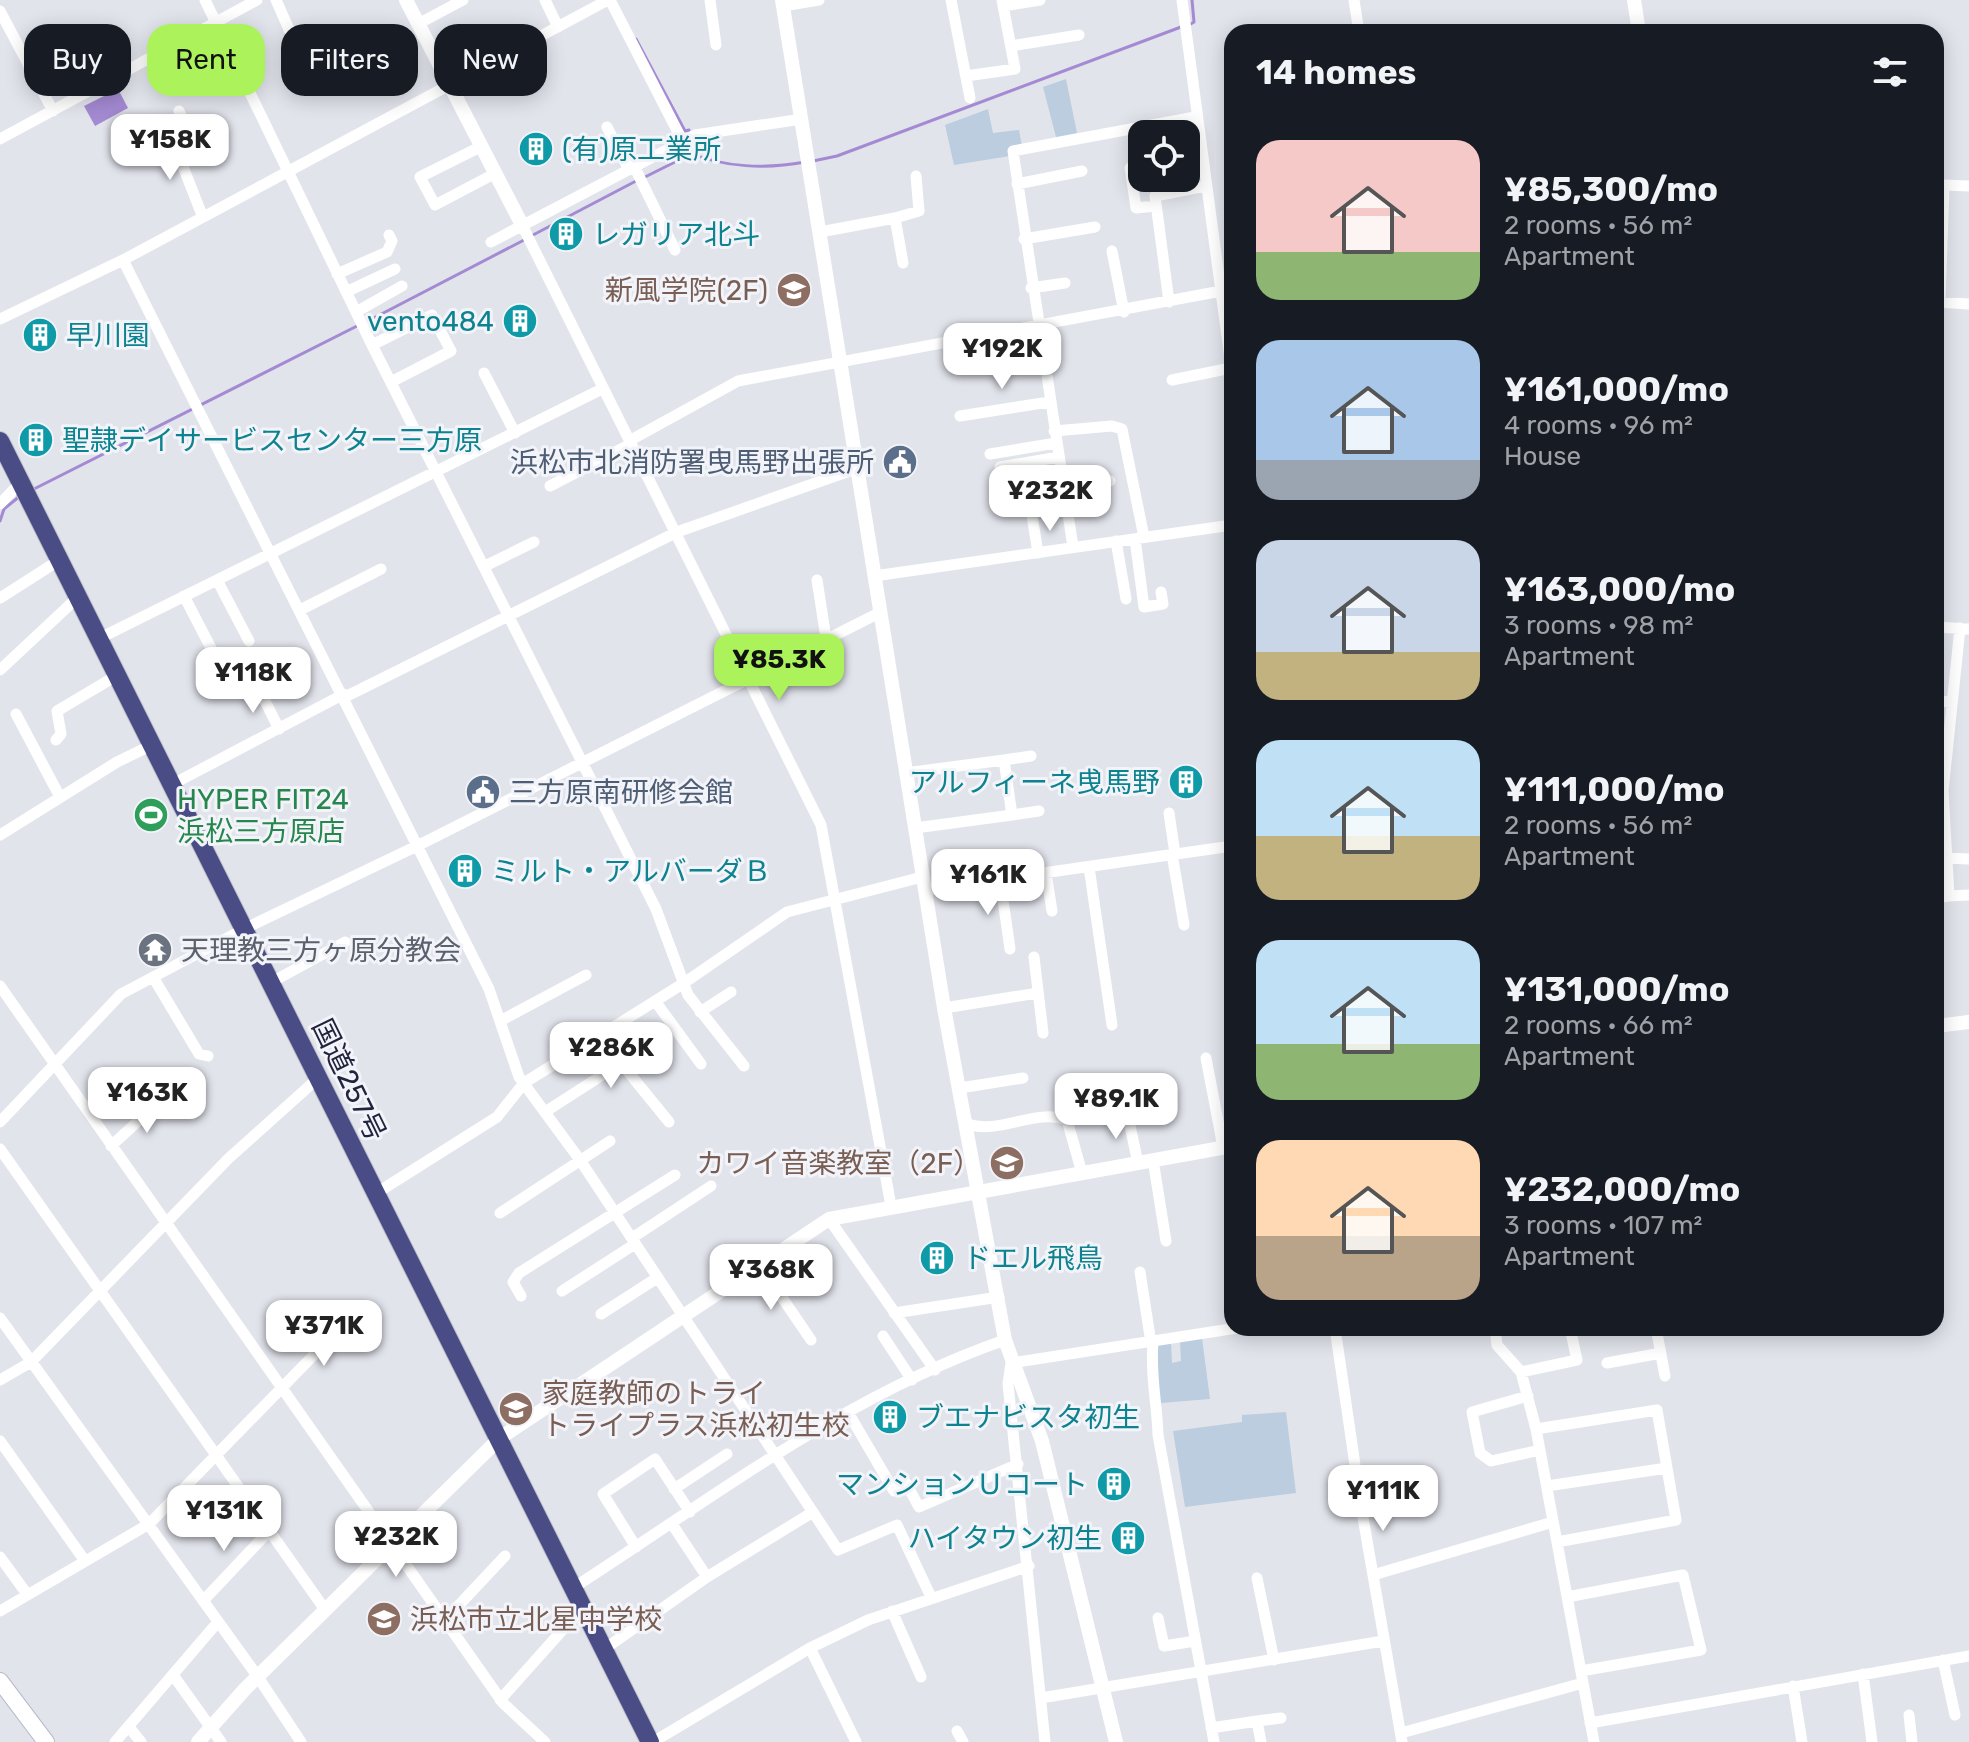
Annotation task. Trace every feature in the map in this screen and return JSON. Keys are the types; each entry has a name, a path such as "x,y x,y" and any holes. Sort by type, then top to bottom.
{"highway":[{"name":"国道257号","path":"0,441 17,484 98,639 316,1080 652,1742"}],"main road":[{"path":"0,1681 46,1742"}],"street":[{"path":"205,0 372,345 656,909 684,983 700,1012 744,1066"},
{"path":"212,24 257,0"},
{"path":"276,0 287,24"},
{"path":"406,0 434,57"},
{"path":"418,24 463,0"},
{"path":"545,0 558,27"},
{"path":"547,33 609,0 687,138"},
{"path":"710,0 716,45"},
{"path":"819,0 782,3 944,1008 1005,1340 1042,1441 1116,1742"},
{"path":"951,0 970,98"},
{"path":"966,76 1015,69 1002,3 1040,0"},
{"path":"1182,0 1195,117 1224,275"},
{"path":"1354,0 1358,24"},
{"path":"1634,0 1638,24"},
{"path":"0,11 53,111"},
{"path":"1011,46 1079,35"},
{"path":"0,139 147,61"},
{"path":"0,319 123,260 434,92"},
{"path":"454,96 677,532 821,825 891,1206"},
{"path":"179,111 187,129 171,136 202,215"},
{"path":"1073,547 1031,288 1013,151 1195,117"},
{"path":"491,242 525,235 631,167 687,138 802,119"},
{"path":"607,127 644,185 675,250"},
{"path":"480,147 420,177 435,205 494,174"},
{"path":"1017,184 1082,171"},
{"path":"820,232 919,211 916,176"},
{"path":"1944,185 1969,186"},
{"path":"1169,302 1155,196 1206,186"},
{"path":"1134,192 1136,208 1156,206"},
{"path":"895,218 903,263"},
{"path":"1024,239 1095,227"},
{"path":"337,274 387,252 392,241 389,235"},
{"path":"1112,251 1124,312"},
{"path":"123,260 419,845 489,989 524,1083 615,1212 682,1318 838,1550 897,1525 931,1597"},
{"path":"346,292 395,269"},
{"path":"1031,288 1065,283"},
{"path":"361,322 402,286"},
{"path":"550,486 738,381 1124,312 1224,291"},
{"path":"1944,302 1969,304"},
{"path":"372,345 432,315 451,351 391,382"},
{"path":"1172,380 1224,369"},
{"path":"484,373 515,433"},
{"path":"98,639 602,389"},
{"path":"960,416 1049,402"},
{"path":"990,454 1112,426 1122,429 1139,538 1144,607 1163,604 1161,592"},
{"path":"1000,467 1059,457"},
{"path":"171,785 677,532 858,468"},
{"path":"1063,488 1110,481"},
{"path":"0,504 17,484"},
{"path":"1030,503 1038,553"},
{"path":"874,576 1224,526"},
{"path":"1116,541 1126,599"},
{"path":"485,566 534,542"},
{"path":"0,598 58,561"},
{"path":"300,610 381,569"},
{"path":"217,580 249,641"},
{"path":"817,580 826,638"},
{"path":"184,596 225,675"},
{"path":"0,670 77,598"},
{"path":"0,1122 121,994 244,929 419,845 881,612"},
{"path":"1944,628 1964,629 1944,737"},
{"path":"56,740 61,734 57,711 116,676"},
{"path":"257,685 279,729"},
{"path":"1944,702 1952,702"},
{"path":"16,714 60,797"},
{"path":"0,835 150,746"},
{"path":"905,773 1031,756"},
{"path":"1004,760 1012,815"},
{"path":"915,828 1039,811"},
{"path":"1169,813 1184,925"},
{"path":"1944,813 1944,878"},
{"path":"375,1194 497,1117 524,1083 684,983 787,912 834,899 923,884 1000,879 1224,847"},
{"path":"1946,858 1969,859"},
{"path":"1089,867 1112,1025"},
{"path":"1046,873 1052,911"},
{"path":"1000,879 1010,949"},
{"path":"1944,897 1969,895"},
{"path":"270,983 345,942"},
{"path":"1034,957 1043,1033"},
{"path":"500,1021 586,975"},
{"path":"153,977 199,1054 208,1056"},
{"path":"0,986 283,1385 500,1700 545,1742"},
{"path":"700,1012 731,992"},
{"path":"944,1008 1038,993"},
{"path":"655,1001 701,1064"},
{"path":"1944,1025 1969,1022"},
{"path":"1206,1058 1224,1130"},
{"path":"545,1112 621,1063 669,1122"},
{"path":"960,1088 1023,1078"},
{"path":"0,1380 31,1362 260,1128 316,1080"},
{"path":"111,1146 161,1100"},
{"path":"1127,1112 1146,1161 1166,1241"},
{"path":"967,1124 981,1129 1052,1117 1067,1120 1082,1173"},
{"path":"500,1213 610,1141"},
{"path":"198,1742 258,1677 500,1438 829,1219 1224,1147"},
{"path":"0,1149 326,1611"},
{"path":"521,1296 513,1282 519,1273 675,1175"},
{"path":"562,1291 711,1186"},
{"path":"829,1219 935,1370"},
{"path":"760,1265 811,1340"},
{"path":"1140,1272 1152,1343 1150,1381 1157,1395 1158,1435 1214,1742"},
{"path":"601,1314 657,1278"},
{"path":"894,1313 999,1297"},
{"path":"0,1318 258,1677 301,1742"},
{"path":"0,1611 149,1524 341,1327"},
{"path":"1011,1363 1224,1330"},
{"path":"883,1336 912,1380"},
{"path":"1336,1336 1383,1641 1402,1737 1582,1677 1701,1650 1683,1575 1567,1597"},
{"path":"1496,1336 1497,1345 1521,1372 1536,1429 1594,1742"},
{"path":"1521,1372 1577,1360 1572,1336"},
{"path":"1658,1336 1665,1376"},
{"path":"573,1588 775,1455 912,1380 1005,1340"},
{"path":"1607,1363 1661,1353"},
{"path":"1011,1363 1008,1384 1045,1742"},
{"path":"1528,1396 1472,1412 1480,1453 1491,1461 1540,1450"},
{"path":"1536,1429 1657,1410 1676,1520 1557,1542"},
{"path":"849,1414 894,1491 906,1483 919,1507 1018,1464"},
{"path":"0,1441 85,1561"},
{"path":"674,1489 727,1454"},
{"path":"636,1547 603,1494 655,1459 690,1512"},
{"path":"1547,1486 1667,1468"},
{"path":"603,1650 707,1577 813,1512"},
{"path":"1373,1575 1553,1522"},
{"path":"672,1524 707,1577"},
{"path":"203,1601 270,1530"},
{"path":"444,1621 505,1556"},
{"path":"0,1557 27,1594"},
{"path":"652,1742 810,1648 892,1611 1029,1566"},
{"path":"1257,1578 1274,1660"},
{"path":"500,1700 583,1607"},
{"path":"892,1611 921,1677"},
{"path":"1158,1618 1164,1646 1195,1641"},
{"path":"115,1742 217,1623"},
{"path":"1041,1698 1383,1641"},
{"path":"810,1648 856,1742"},
{"path":"1590,1723 1969,1656"},
{"path":"1943,1660 1955,1715"},
{"path":"1863,1674 1872,1742"},
{"path":"173,1675 221,1742"},
{"path":"1793,1686 1802,1742"},
{"path":"1909,1715 1912,1742"},
{"path":"1211,1728 1281,1718"},
{"path":"1257,1721 1261,1742"},
{"path":"129,1727 141,1742"}],"shaded area":[{"path":"1066,79 1077,133 1056,137 1043,87"},
{"path":"104,96 122,96 128,108 95,126 84,106"},
{"path":"988,109 993,133 1019,130 1022,146 1010,156 954,165 945,125"},
{"path":"1202,1338 1210,1399 1161,1403 1154,1380 1157,1345 1171,1343 1172,1363 1181,1361 1180,1341"},
{"path":"1286,1412 1296,1493 1185,1507 1173,1431 1242,1422 1242,1415"}],"waterway":[{"path":"1189,25 1194,22 1192,0"},
{"path":"813,161 837,156 1181,27"},
{"path":"636,39 685,131 689,130"},
{"path":"643,178 683,158 688,152 746,166 805,162"},
{"path":"533,235 636,181"},
{"path":"366,322 526,239"},
{"path":"30,491 359,325"},
{"path":"0,521 4,509 20,496"}],"place":[{"name":"(有)原工業所","path":"536,149"},
{"name":"レガリア北斗","path":"566,234"},
{"name":"新風学院(2F)","path":"794,290"},
{"name":"vento484","path":"520,321"},
{"name":"早川園","path":"40,335"},
{"name":"聖隷デイサービスセンター三方原","path":"36,440"},
{"name":"浜松市北消防署曳馬野出張所","path":"900,462"},
{"name":"アルフィーネ曵馬野","path":"1186,782"},
{"name":"三方原南研修会館","path":"483,792"},
{"name":"HYPER FIT24 浜松三方原店","path":"151,815"},
{"name":"ミルト・アルバーダＢ","path":"465,871"},
{"name":"天理教三方ヶ原分教会","path":"155,950"},
{"name":"カワイ音楽教室（2F）","path":"1007,1163"},
{"name":"ドエル飛鳥","path":"937,1258"},
{"name":"家庭教師のトライ トライプラス浜松初生校","path":"516,1409"},
{"name":"ブエナビスタ初生","path":"890,1417"},
{"name":"マンションＵコート","path":"1114,1484"},
{"name":"ハイタウン初生","path":"1128,1538"},
{"name":"浜松市立北星中学校","path":"384,1619"}]}
